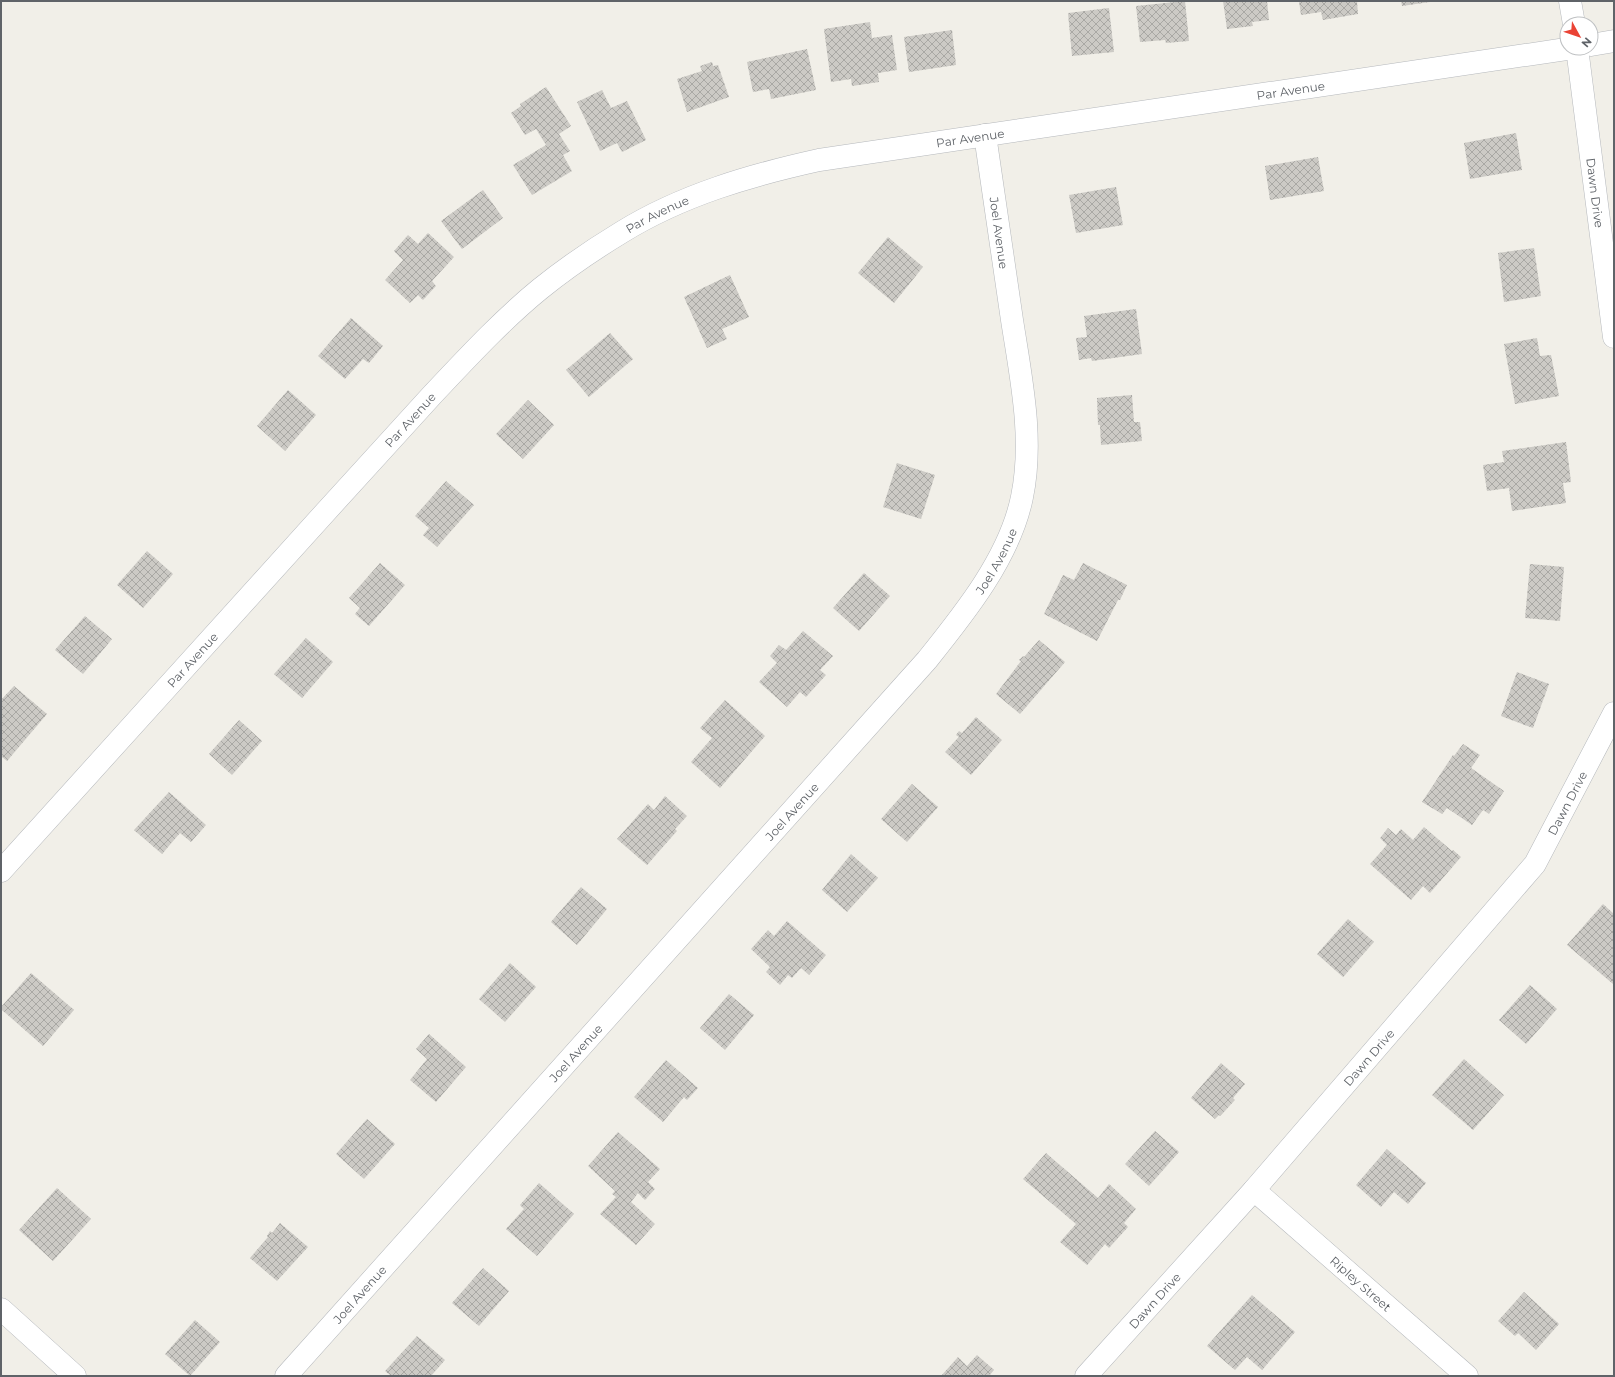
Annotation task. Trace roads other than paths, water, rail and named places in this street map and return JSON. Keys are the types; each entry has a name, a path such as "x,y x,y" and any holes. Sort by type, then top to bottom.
{"street":[{"path":"1570,1 1573,16"},
{"path":"1599,44 1614,41"},
{"name":"Par Avenue","path":"1,871 452,374 512,314 538,291 564,271 625,230 661,210 740,180 778,169 820,160 1559,50"},
{"name":"Dawn Drive","path":"1579,56 1614,337"},
{"name":"Joel Avenue","path":"286,1376 927,660 957,623 985,582 1008,539 1022,498 1027,460 1025,411 985,135"},
{"name":"Dawn Drive","path":"1086,1376 1254,1190 1535,864 1614,713"},
{"name":"Ripley Street","path":"1254,1190 1467,1376"},
{"path":"1,1309 75,1376"}]}
